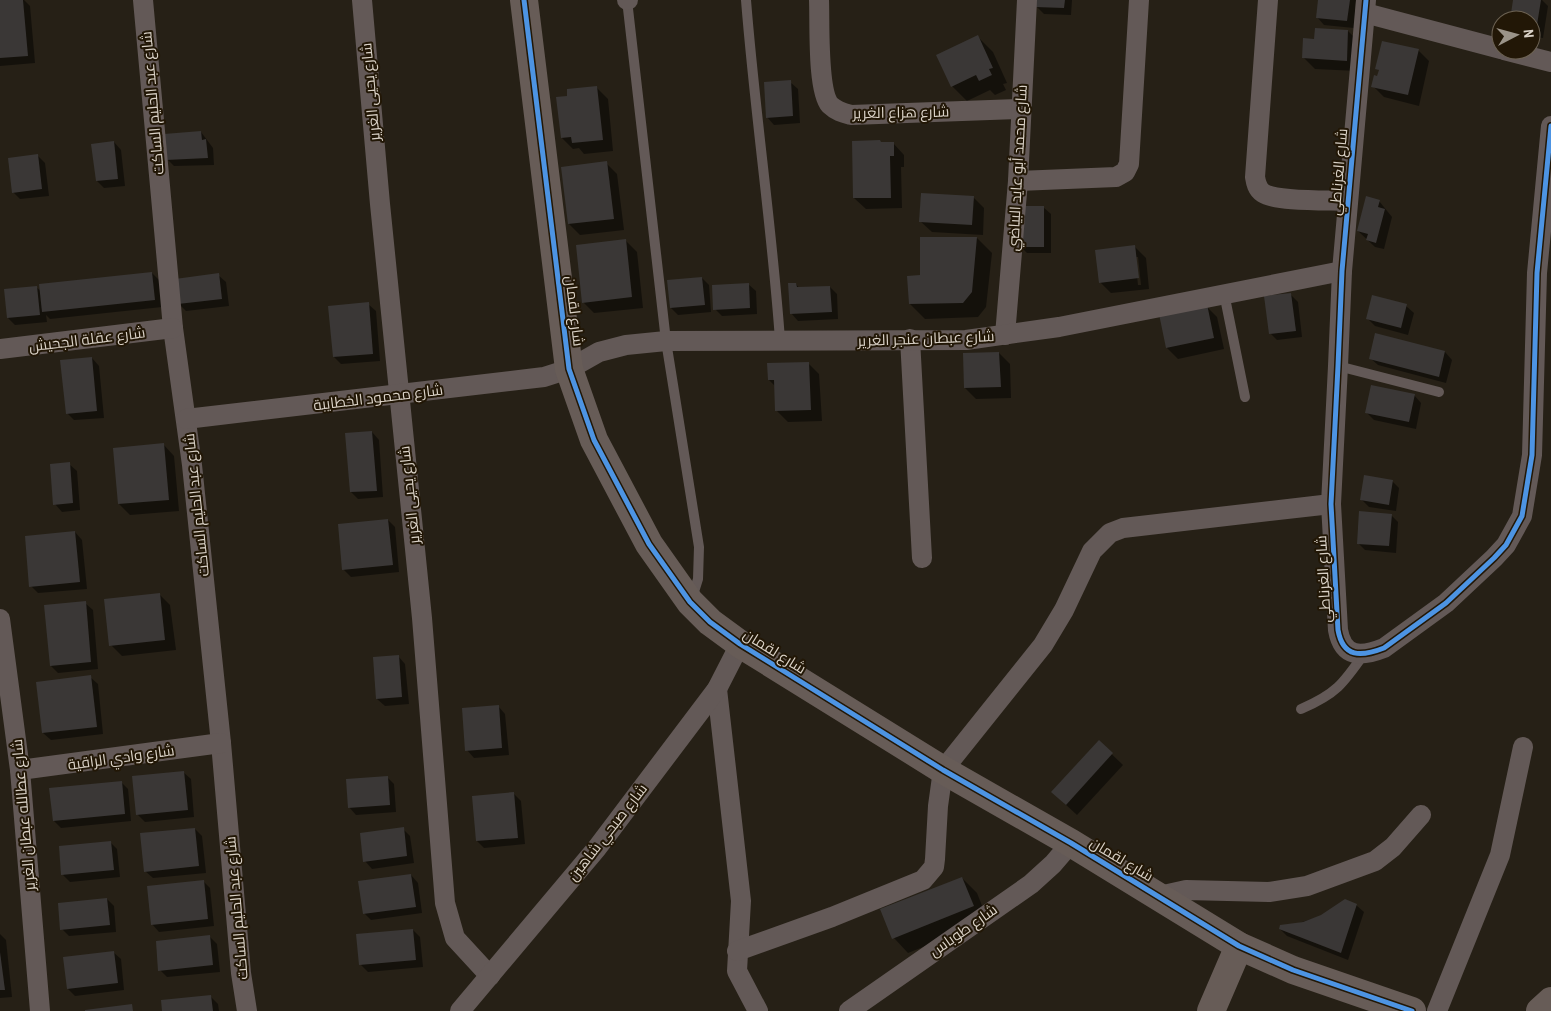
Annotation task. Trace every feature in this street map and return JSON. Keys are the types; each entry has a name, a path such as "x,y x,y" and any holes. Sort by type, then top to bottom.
{"street":[{"name":"شارع عبد الحليم الساكت","path":"143,0 173,328 186,420 221,743 240,973 247,1011"},
{"name":"شارع يحيى الغرير","path":"362,0 422,618 445,904 455,938 490,976"},
{"name":"شارع لقمان","path":"524,0 569,369 594,440 624,499 649,544 690,602 710,622 740,644 943,770 1071,843 1239,946 1293,970 1412,1011"},
{"name":"شارع هزاع الغرير","path":"819,0 824,94 830,105 838,112 851,115 1021,109"},
{"name":"شارع محمد أبو عايد البياضي","path":"1005,335 1018,181 1027,0"},
{"path":"1018,181 1116,177 1125,172 1129,164 1139,0"},
{"path":"1268,0 1255,177 1256,186 1262,193 1277,198 1348,201"},
{"path":"1366,7 1491,47"},
{"name":"شارع الغرناطي","path":"1364,654 1346,650 1340,642 1332,504 1342,272 1366,7"},
{"path":"1364,654 1384,648 1394,642 1446,603 1506,545 1522,516 1532,455 1536,273 1551,126"},
{"name":"شارع عبطان عنجر الغرير","path":"569,369 599,352 626,345 666,341 966,340 1059,327 1224,293 1342,272"},
{"name":"شارع عقلة الجحيش","path":"0,349 173,328"},
{"path":"910,339 922,558"},
{"name":"شارع محمود الخطايبة","path":"186,420 521,380 569,369"},
{"path":"737,951 832,918 924,880 934,867 938,806 943,770 1043,645 1064,610 1092,551 1110,534 1123,528 1332,504"},
{"name":"شارع عطالله عبطان الغرير","path":"0,619 20,770 40,1011"},
{"name":"شارع صبحي شاهين","path":"460,1011 596,848 717,689 740,644"},
{"path":"717,689 741,900 737,971 758,1011"},
{"name":"شارع وادي الراقية","path":"20,770 221,743"},
{"path":"1437,1011 1500,855 1523,747"},
{"path":"1159,896 1186,890 1269,892 1307,886 1374,861 1393,847 1421,815"},
{"name":"شارع طوباس","path":"849,1011 1031,884 1053,864 1071,843"},
{"path":"1211,1011 1239,946"},
{"path":"1540,1011 1551,1001"}],"lane":[{"path":"627,0 666,341 699,547 698,579 690,602"},
{"path":"746,0 752,85 775,267 780,340"},
{"path":"1224,293 1245,397"},
{"path":"1338,366 1439,392"},
{"path":"1302,709 1321,701 1337,690 1364,654"}],"building":[{"path":"0,0 23,0 28,56 0,58"},
{"path":"1035,0 1065,0 1064,8 1035,7"},
{"path":"1318,0 1350,0 1347,21 1316,18"},
{"path":"1513,0 1541,0 1539,10 1512,10"},
{"path":"1315,28 1348,30 1347,61 1302,58 1303,38 1314,39"},
{"path":"978,35 993,68 989,69 992,75 979,81 976,75 951,87 936,55"},
{"path":"1382,41 1419,49 1408,95 1371,87 1374,75 1377,76 1379,70 1375,69"},
{"path":"791,80 793,116 766,118 764,82"},
{"path":"597,86 603,140 572,143 571,137 561,138 556,97 567,96 567,89"},
{"path":"201,131 202,140 206,139 208,158 166,160 164,134"},
{"path":"880,140 881,142 894,142 894,156 890,156 891,198 853,198 852,141"},
{"path":"114,141 118,179 96,181 91,144"},
{"path":"38,154 42,189 12,193 8,158"},
{"path":"607,161 614,219 568,224 561,167"},
{"path":"921,193 974,196 972,225 919,222"},
{"path":"1366,196 1380,200 1378,207 1385,209 1376,243 1366,240 1368,234 1357,231"},
{"path":"1018,206 1044,206 1044,247 1019,247"},
{"path":"920,237 977,237 972,292 963,303 909,304 907,276 920,275"},
{"path":"626,239 632,297 582,303 576,245"},
{"path":"1135,245 1139,278 1099,283 1095,250"},
{"path":"152,272 155,300 42,312 39,284"},
{"path":"219,273 222,299 178,304 175,279"},
{"path":"702,277 705,305 670,308 667,280"},
{"path":"749,283 750,308 713,310 712,285"},
{"path":"788,283 796,283 797,287 830,286 832,312 790,314"},
{"path":"37,286 40,315 7,318 4,289"},
{"path":"1291,293 1296,331 1269,334 1264,296"},
{"path":"1372,295 1407,304 1401,328 1366,319"},
{"path":"369,302 373,354 333,357 328,306"},
{"path":"1207,304 1214,338 1166,348 1159,314"},
{"path":"1375,333 1445,351 1439,377 1369,359"},
{"path":"999,352 1001,387 964,388 963,353"},
{"path":"92,357 97,411 66,414 60,360"},
{"path":"809,362 811,410 775,411 774,380 768,380 767,363"},
{"path":"1371,385 1415,394 1409,422 1365,413"},
{"path":"372,431 377,491 350,492 345,433"},
{"path":"164,443 169,500 118,504 113,448"},
{"path":"70,462 73,503 53,505 50,464"},
{"path":"1364,475 1393,480 1389,505 1360,500"},
{"path":"1359,511 1392,514 1389,546 1357,544"},
{"path":"388,519 393,565 342,570 338,524"},
{"path":"75,531 80,582 29,587 25,536"},
{"path":"160,593 165,640 109,646 104,599"},
{"path":"86,601 91,662 50,666 44,605"},
{"path":"399,655 402,697 376,699 373,657"},
{"path":"91,675 97,727 42,733 36,682"},
{"path":"499,705 502,748 465,751 462,708"},
{"path":"1099,740 1113,753 1066,805 1051,792"},
{"path":"184,771 188,810 136,815 132,776"},
{"path":"388,776 390,805 348,808 346,779"},
{"path":"122,781 125,814 53,821 49,788"},
{"path":"514,792 518,838 476,841 472,796"},
{"path":"404,827 407,856 363,862 360,833"},
{"path":"195,828 199,866 144,872 140,833"},
{"path":"111,841 114,870 61,875 59,846"},
{"path":"411,874 416,907 363,914 358,881"},
{"path":"962,877 974,906 892,939 880,909"},
{"path":"204,880 208,919 151,925 147,886"},
{"path":"107,898 110,925 60,930 58,903"},
{"path":"1345,899 1357,904 1341,953 1279,929 1280,925 1303,922 1321,915"},
{"path":"413,929 416,960 359,965 356,934"},
{"path":"210,935 213,965 158,971 156,941"},
{"path":"114,951 118,983 67,989 63,957"},
{"path":"0,952 5,990 0,990"},
{"path":"211,995 213,1011 162,1011 161,1000"},
{"path":"132,1004 133,1011 85,1011 85,1010"}],"cycle path":[{"path":"524,0 569,369 594,440 649,544 690,602 710,622 740,644 943,770 1071,843 1239,946 1293,970 1412,1011"},
{"path":"1366,0 1342,271 1331,504 1338,630 1344,646 1354,653 1368,653 1384,648 1446,603 1506,545 1522,516 1532,455 1537,273 1551,126"}]}
